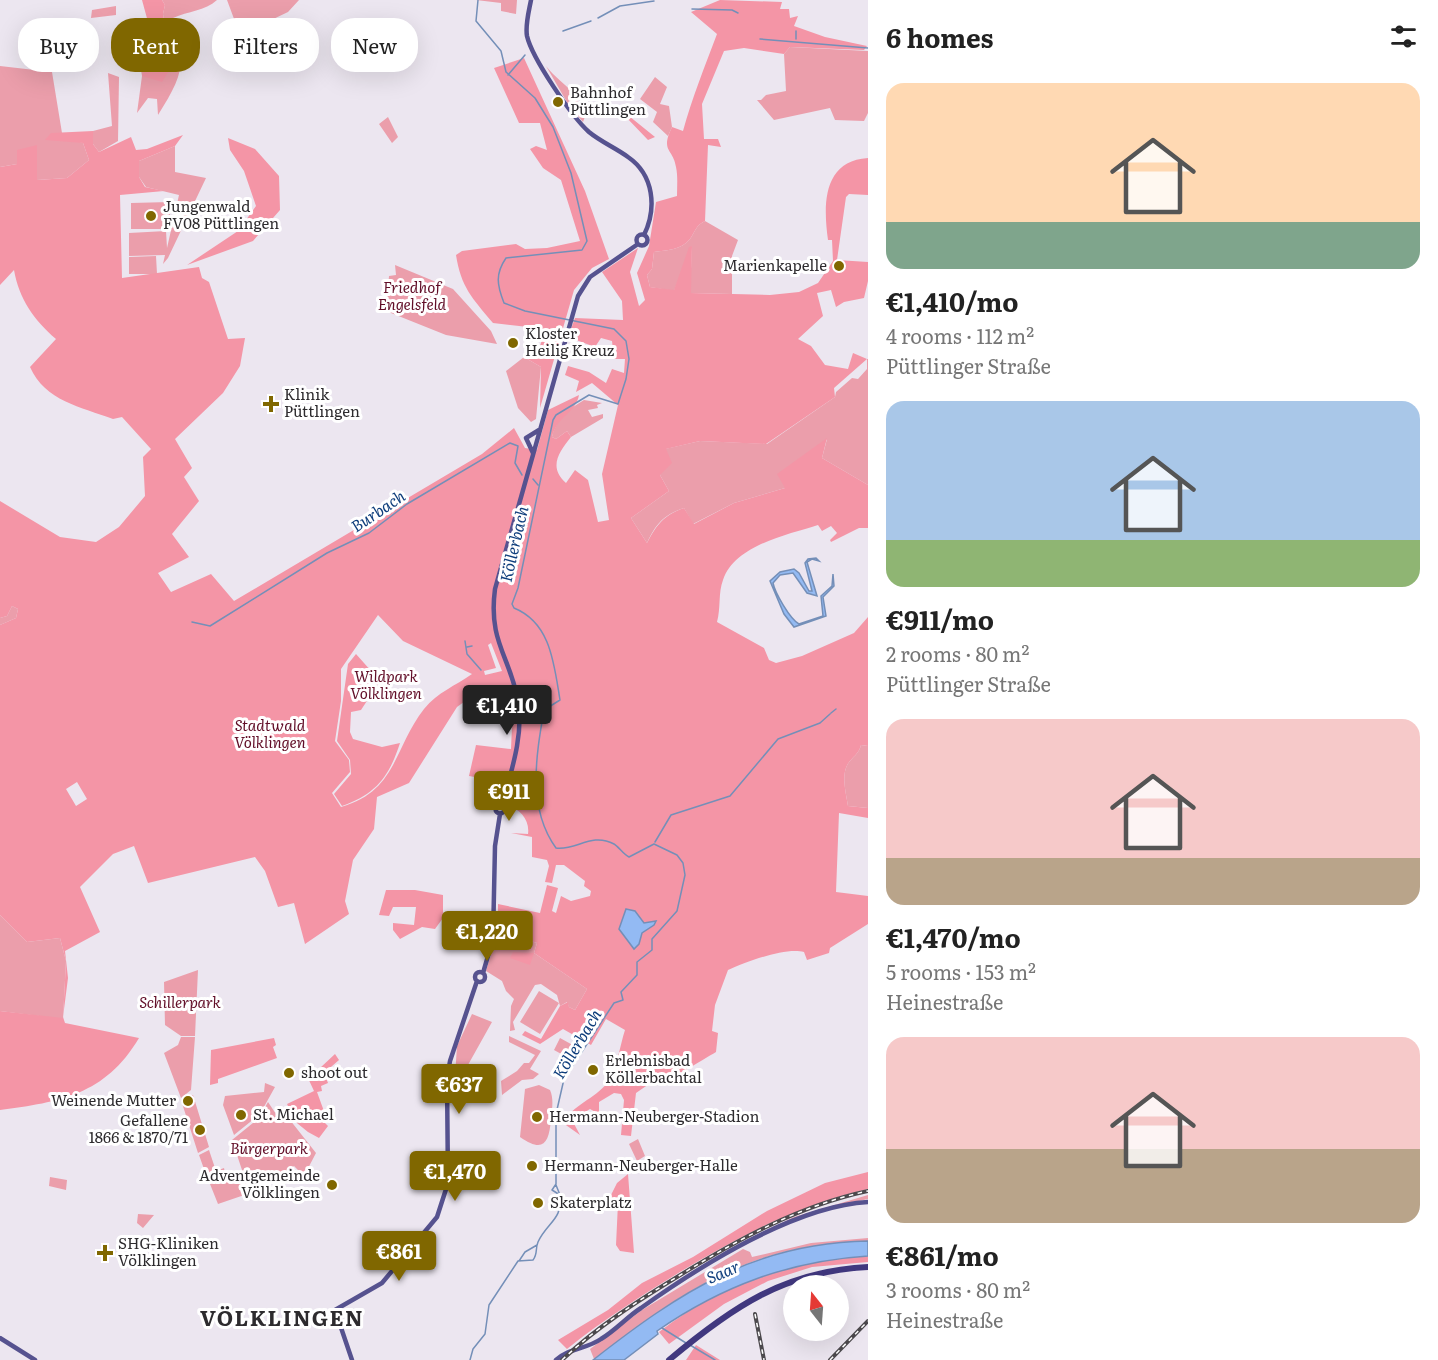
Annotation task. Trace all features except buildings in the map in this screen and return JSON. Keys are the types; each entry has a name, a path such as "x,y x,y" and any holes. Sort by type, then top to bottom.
{"highway":[{"path":"669,1360 735,1312 775,1291 827,1275 868,1269"},
{"path":"674,1360 690,1345"}],"main road":[{"path":"352,1360 335,1310 382,1283 437,1217 448,1183 450,1061 479,981 485,979 481,972 487,960 495,924 495,846 500,814 496,808 502,805 516,749 519,711 516,692 497,642 493,614 495,590 532,461 533,445 540,428 571,315 585,283 638,244 641,246 647,243 644,235 652,205 646,178 629,158 584,127 552,83 528,39 527,26 531,0"},
{"path":"638,244 638,237 644,235"},
{"path":"533,445 526,438 536,435"},
{"path":"556,1360 566,1352 599,1341 663,1293 775,1229 828,1209 868,1202"},
{"path":"0,1339 35,1360"}],"green space":[{"path":"142,0 162,0 165,5 164,18 147,18"},
{"path":"162,0 217,0 202,9 173,18 164,18 165,5"},
{"path":"227,0 299,0 288,12 275,18 234,18"},
{"path":"476,0 517,0 516,14 501,11 501,3"},
{"name":"Stadtwald Völklingen","path":"720,0 782,2 780,9 789,9 790,18 798,16 794,26 825,37 867,46 864,50 790,47 784,54 744,48 724,51 702,104 704,139 718,139 721,147 708,145 705,221 686,243 674,249 654,252 652,269 647,275 650,287 674,290 689,247 692,246 691,293 770,295 799,292 818,283 833,261 832,240 828,240 826,226 829,187 834,176 842,167 853,161 868,158 868,195 849,194 846,197 837,260 868,262 868,281 864,298 844,302 836,307 831,290 817,293 823,316 798,339 811,346 825,365 848,369 853,353 867,359 834,388 835,397 766,444 700,441 666,449 672,463 660,475 669,491 631,518 647,543 662,521 684,508 694,524 734,503 785,488 777,474 827,438 822,458 868,485 868,528 859,528 831,542 830,540 837,533 831,526 822,531 818,525 763,543 739,558 729,568 723,580 717,622 764,648 769,660 776,663 802,656 854,633 868,617 868,746 861,745 847,766 844,777 848,806 868,808 868,818 839,813 836,892 868,896 868,924 830,948 829,953 807,960 804,952 776,953 728,970 715,1005 712,1031 718,1033 716,1052 673,1077 649,1084 636,1093 631,1136 621,1135 624,1100 621,1094 614,1093 599,1102 599,1114 590,1109 572,1120 580,1135 563,1123 572,1111 607,1083 616,1064 625,1030 606,1019 591,1045 563,1029 540,1044 522,1035 525,1031 541,1039 560,1006 568,1002 569,1007 575,1010 587,989 534,953 537,943 498,931 498,904 540,913 547,885 558,888 552,911 556,913 561,896 571,901 590,896 591,891 584,886 585,881 564,865 556,865 552,883 545,882 549,866 547,860 532,857 532,837 511,833 528,834 526,820 516,809 507,805 507,797 499,802 488,796 491,780 469,776 476,745 511,749 513,703 468,699 457,707 409,783 377,797 374,829 353,860 345,901 349,914 305,944 294,903 278,907 265,871 255,857 148,883 134,846 113,854 80,887 100,932 65,951 68,978 63,1016 66,961 60,938 27,942 0,915 0,625 16,618 18,609 12,606 7,616 0,618 0,501 60,537 96,542 119,527 145,496 143,457 151,449 122,417 113,419 65,401 45,388 30,367 56,339 41,324 24,300 14,270 0,285 0,167 17,164 17,150 37,145 37,180 67,178 89,160 83,143 45,140 51,133 93,131 93,144 99,152 131,137 136,150 147,149 183,135 175,146 139,161 139,177 145,187 164,191 120,195 122,278 199,267 202,278 209,282 228,339 245,338 240,366 223,393 175,439 192,468 184,477 199,501 172,534 189,557 158,573 171,592 211,574 234,601 482,454 514,428 525,448 537,450 548,410 579,395 574,406 554,430 552,437 556,439 567,431 571,437 559,454 558,471 566,483 575,470 588,480 598,522 609,520 602,474 618,405 592,383 576,392 579,381 565,375 568,366 589,372 606,383 612,369 624,373 625,359 614,359 612,341 601,338 595,347 568,337 575,318 623,320 622,301 602,272 638,248 630,272 639,306 645,300 637,273 649,246 656,202 677,196 677,170 667,141 672,127 683,131 717,34 691,12","holes":["378,615 403,641 472,674 441,694 424,709 384,780 359,800 341,807 332,793 350,772 349,760 335,741 341,701 341,669","491,643 502,671 485,675 484,671 496,668 488,645","77,782 87,799 76,806 66,789"]},
{"path":"116,6 116,15 91,18 92,10"},
{"path":"790,47 868,51 868,113 864,121 835,120 830,108 774,120 757,100 761,100 766,95 786,91 784,54"},
{"path":"524,58 585,191 609,259 592,268 574,290 540,408 541,367 524,357 538,352 543,337 537,328 493,323 464,284 456,255 462,251 516,244 525,249 547,248 580,241 561,180 543,168 530,149 536,146 547,150 540,123 519,123 494,68"},
{"path":"0,66 18,68 18,72 52,72 62,133 51,133 83,143 89,160 67,178 37,180 37,146 17,164 0,167"},
{"path":"546,66 574,94 586,114 583,122 568,104"},
{"path":"141,72 179,72 173,90 158,115 157,99 148,98 137,113"},
{"path":"144,72 168,72 162,82 142,76"},
{"path":"108,73 119,77 118,141 99,152 93,144 93,131 112,126"},
{"path":"655,77 667,87 660,104 669,106 672,127 668,136 653,122 657,112 640,99"},
{"path":"625,116 629,116 655,137 648,140"},
{"path":"388,117 398,137 392,143 379,124"},
{"path":"228,138 255,149 279,176 280,210 253,241 187,265 238,231 256,206 244,171 230,150"},
{"path":"175,146 175,172 206,178 163,264 165,255 129,256 129,233 166,231 167,248 179,195 146,187 139,177 139,161"},
{"name":"Jungenwald FV08 Püttlingen","path":"170,202 170,229 131,229 131,203"},
{"path":"705,221 738,240 732,256 732,294 690,293 692,246 674,291 650,287 647,275 652,269 654,252 674,249 686,243"},
{"name":"Jungenwald FV08 Püttlingen","path":"156,256 157,274 129,274 129,257"},
{"name":"Friedhof Engelsfeld","path":"395,265 453,289 491,331 497,344 446,335 386,311 389,276 396,275"},
{"path":"524,357 541,367 536,419 531,422 518,408 506,371"},
{"path":"867,359 868,485 822,458 827,439 785,488 734,503 693,524 684,508 661,521 647,543 631,518 669,491 660,475 665,449 700,441 767,444 835,397 836,392 852,378 858,379 867,369"},
{"path":"584,400 602,403 597,405 598,408 588,410 592,417 603,414 603,418 571,437 567,431 556,439 552,437 564,415"},
{"path":"12,606 18,609 16,618 0,625 0,618 7,616"},
{"path":"356,654 380,681 361,710 351,712 350,732 353,739 382,747 400,743 391,766 380,783 364,796 342,806 334,794 351,774 350,760 337,741 348,664"},
{"path":"861,745 868,746 868,808 848,806 845,789 845,771"},
{"path":"386,890 415,890 443,895 443,918 435,929 422,927 400,939 393,930 393,923 414,925 416,907 393,907 389,916 379,915"},
{"path":"0,915 27,942 60,938 66,961 63,1019 0,1011"},
{"path":"498,931 537,943 534,953 587,989 575,1010 569,1007 567,1002 560,1006 557,995 541,984 535,985 513,1022 515,1030 510,1031 511,1006 514,999 506,991 502,981 486,971"},
{"path":"513,952 534,953 530,965 510,958"},
{"name":"Schillerpark","path":"198,970 195,1036 181,1036 165,1025 164,982"},
{"path":"539,991 559,1003 540,1034 520,1022"},
{"path":"0,1011 63,1018 65,1023 139,1038 126,1057 96,1084 61,1099 0,1110"},
{"path":"472,1014 492,1022 459,1081 464,1085 463,1092 454,1092 457,1046"},
{"path":"509,1036 541,1051 530,1069 539,1074 533,1079 522,1080 502,1095 501,1081 517,1071 524,1063 529,1063 535,1055 509,1042"},
{"path":"181,1037 195,1037 191,1090 181,1098 164,1053 178,1045"},
{"path":"274,1038 276,1045 273,1047 277,1058 218,1079 218,1083 210,1085 211,1050"},
{"path":"560,1038 580,1049 574,1061 554,1050"},
{"path":"335,1054 339,1060 324,1073 328,1083 321,1086 322,1091 317,1092 325,1114 320,1118 328,1126 319,1138 287,1115 291,1112 287,1104 314,1091 307,1076"},
{"path":"265,1083 275,1087 260,1114 234,1135 223,1105 225,1096 264,1092"},
{"name":"Hermann-Neuberger-Stadion","path":"539,1085 550,1090 552,1104 549,1135 539,1145 520,1137 525,1089"},
{"path":"193,1095 209,1147 198,1153 181,1100"},
{"name":"Bürgerpark","path":"268,1102 276,1114 290,1120 316,1153 304,1176 294,1166 259,1190 218,1204 210,1184 227,1175 243,1173 232,1140 259,1118"},
{"path":"638,1139 645,1156 637,1161 629,1144"},
{"path":"209,1150 216,1171 224,1168 225,1173 209,1183 199,1155"},
{"path":"868,1172 868,1189 794,1213 748,1234 651,1290 608,1318 567,1349 558,1340 608,1310 642,1283 693,1257 767,1211 825,1183"},
{"path":"628,1174 634,1253 620,1251 616,1245 618,1203 610,1197 617,1183"},
{"path":"50,1177 67,1180 66,1190 49,1186"},
{"path":"868,1195 868,1199 827,1208 737,1245 794,1217"},
{"path":"138,1214 154,1215 143,1228 137,1223"},
{"path":"868,1238 868,1241 825,1244 787,1251 720,1275 659,1312 594,1359 590,1349 642,1310 743,1249 750,1252 752,1257 811,1243"},
{"path":"868,1256 868,1262 812,1267 783,1275 724,1304 669,1344 659,1332 707,1300 732,1288 783,1269"},
{"path":"696,1345 720,1360 686,1360"}],"water":[{"path":"816,558 819,561 812,559 807,562 817,596 807,593 793,573 780,575 773,583 783,605 799,624 823,616 821,596 832,586 833,574 834,586 823,597 826,616 794,627 784,614 770,581 780,572 794,569 799,573 809,591 812,591 805,563 808,559"},
{"path":"626,909 635,911 644,923 656,921 642,933 639,944 634,949 619,929"},
{"path":"868,1241 868,1256 811,1264 757,1278 681,1315 657,1331 658,1334 624,1360 593,1360 657,1313 720,1276 789,1251 827,1244"}],"waterway":[{"name":"Köllerbach","path":"470,1360 473,1349 485,1334 489,1305 518,1261 533,1260 538,1242 557,1216 560,1195 552,1190 556,1184 556,1114 564,1079 614,1003 623,1000 621,992 637,975 637,962 652,950 652,939 677,911 685,875 683,863 677,855 654,844 629,857 614,844 598,840 556,848 541,816 536,781 541,727 544,710 560,700 549,646 536,624 512,604 518,588 553,420 556,415 589,395 618,404 626,379 629,359 626,341 614,329 525,311 504,303 498,280 500,269 506,258 582,250 587,241 571,173 553,127 535,98 506,72 501,51 476,21 478,0"},
{"path":"598,18 620,6 654,1"},
{"path":"692,9 732,10 738,13"},
{"path":"563,31 591,21"},
{"path":"796,31 796,39"},
{"path":"760,39 868,48"},
{"path":"508,75 525,55"},
{"name":"Burbach","path":"192,622 210,626 327,553 369,533 407,504 510,443 518,446 515,463 522,475"},
{"name":"Burbach","path":"533,479 538,485"},
{"path":"465,641 467,654 481,670"},
{"path":"467,647 472,646"},
{"path":"831,713 836,709"},
{"path":"655,842 671,815 730,796 778,739 820,723 830,714"},
{"name":"Köllerbach","path":"556,1185 560,1195"},
{"name":"Köllerbach","path":"519,1261 525,1252 537,1245"},
{"path":"662,1328 686,1343"},
{"path":"690,1345 715,1360"}],"railway":[{"path":"562,1360 617,1315 745,1237 817,1206 868,1191"},
{"path":"755,1314 764,1360"},
{"path":"830,1360 868,1321"}],"place":[{"name":"Bahnhof Püttlingen","path":"558,102"},
{"name":"Jungenwald FV08 Püttlingen","path":"151,216"},
{"name":"Marienkapelle","path":"839,266"},
{"name":"Kloster Heilig Kreuz","path":"513,343"},
{"name":"Klinik Püttlingen","path":"271,404"},
{"name":"Erlebnisbad Köllerbachtal","path":"593,1070"},
{"name":"shoot out","path":"289,1073"},
{"name":"Weinende Mutter","path":"188,1101"},
{"name":"St. Michael","path":"241,1115"},
{"name":"Hermann-Neuberger-Stadion","path":"537,1117"},
{"name":"Gefallene 1866 & 1870/71","path":"200,1130"},
{"name":"Hermann-Neuberger-Halle","path":"532,1166"},
{"name":"Adventgemeinde Völklingen","path":"332,1185"},
{"name":"Skaterplatz","path":"538,1203"},
{"name":"SHG-Kliniken Völklingen","path":"105,1253"}],"district":[{"name":"VÖLKLINGEN","path":"282,1319"}],"park label":[{"name":"Wildpark Völklingen","path":"386,686"}],"water label":[{"name":"Saar","path":"723,1272"}]}
